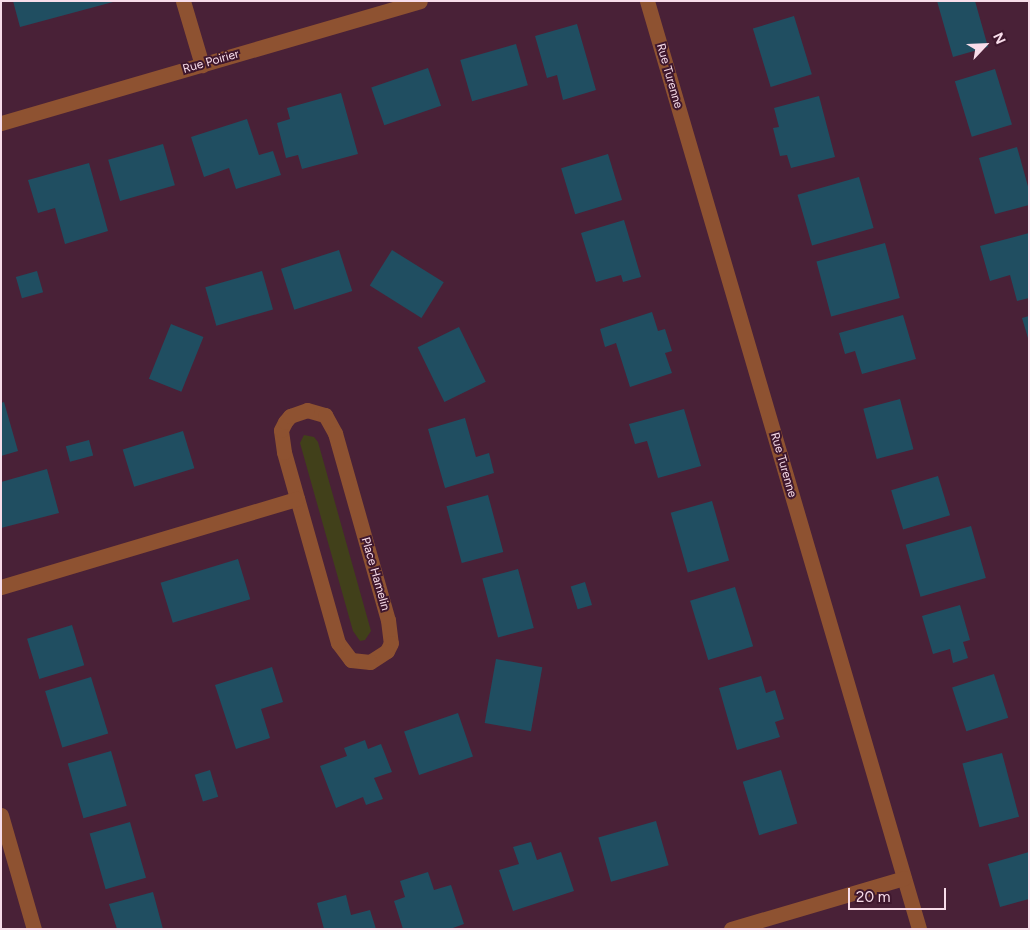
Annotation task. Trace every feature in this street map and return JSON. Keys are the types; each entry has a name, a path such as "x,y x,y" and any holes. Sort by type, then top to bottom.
{"street":[{"path":"183,1 202,65"},
{"name":"Rue Poirier","path":"1,123 420,1"},
{"name":"Rue Turenne","path":"647,1 919,929"},
{"name":"Place Hamelin","path":"307,410 318,411 330,422 335,433 388,620 391,643 381,657 361,662 351,660 340,648 297,499 281,430 290,416 307,410"},
{"path":"1,586 297,499"},
{"path":"1,815 34,929"},
{"path":"732,929 904,878"}],"shaded area":[{"path":"304,435 314,437 318,442 371,631 365,640 360,641 353,631 300,443"}],"building":[{"path":"13,1 113,1 113,2 20,27"},
{"path":"937,1 975,1 988,47 953,57"},
{"path":"794,16 812,74 771,87 753,29"},
{"path":"577,24 596,90 563,100 557,75 547,78 535,36"},
{"path":"516,44 528,85 472,101 460,60"},
{"path":"428,68 441,106 384,125 371,88"},
{"path":"995,69 1012,124 972,137 955,81"},
{"path":"341,93 358,154 302,169 298,155 286,158 277,123 290,119 287,108"},
{"path":"819,96 835,157 791,168 787,155 780,156 773,128 779,127 774,108"},
{"path":"247,119 259,155 273,151 281,175 236,189 229,168 204,177 191,137"},
{"path":"163,144 175,185 120,201 108,160"},
{"path":"1017,147 1029,190 1029,205 995,214 979,158"},
{"path":"608,154 622,200 575,214 561,168"},
{"path":"89,163 108,231 65,244 55,208 38,213 28,180"},
{"path":"859,177 874,228 812,246 797,195"},
{"path":"624,220 641,277 623,282 621,275 596,282 581,233"},
{"path":"1029,233 1029,298 1017,301 1010,275 990,281 980,246"},
{"path":"885,243 900,298 831,316 816,261"},
{"path":"339,250 352,291 294,310 281,269"},
{"path":"392,250 444,282 421,318 370,286"},
{"path":"37,271 43,292 22,298 16,277"},
{"path":"262,271 273,309 216,326 205,287"},
{"path":"652,312 658,331 665,329 672,351 665,353 672,373 630,387 616,343 605,347 600,329"},
{"path":"903,315 916,359 862,374 855,351 845,354 839,333"},
{"path":"1029,316 1029,338 1028,338 1022,318"},
{"path":"171,324 203,337 181,392 149,379"},
{"path":"459,327 486,382 444,402 418,347"},
{"path":"900,399 913,449 877,459 863,409"},
{"path":"4,402 18,451 1,456 1,403"},
{"path":"684,409 701,466 658,478 647,441 635,444 629,424"},
{"path":"465,418 476,457 489,453 494,473 445,488 428,429"},
{"path":"183,431 194,468 134,487 123,449"},
{"path":"89,440 93,455 70,462 66,446"},
{"path":"47,469 59,513 1,528 1,482"},
{"path":"938,476 950,515 903,530 891,490"},
{"path":"488,495 503,552 462,563 446,506"},
{"path":"712,501 729,561 688,572 671,513"},
{"path":"971,526 986,578 921,597 906,545"},
{"path":"238,559 250,599 173,623 161,583"},
{"path":"518,569 534,628 498,637 482,579"},
{"path":"585,582 592,605 578,609 571,586"},
{"path":"735,587 753,646 708,660 690,601"},
{"path":"960,605 970,640 963,642 968,658 953,663 950,649 933,654 922,616"},
{"path":"72,625 84,665 39,679 27,639"},
{"path":"496,659 542,667 531,731 485,723"},
{"path":"272,667 283,702 261,709 270,738 236,749 215,685"},
{"path":"994,674 1008,718 966,731 952,688"},
{"path":"761,676 766,693 775,690 784,719 775,722 780,737 737,750 719,688"},
{"path":"91,677 108,733 62,747 45,691"},
{"path":"458,713 473,756 419,775 404,732"},
{"path":"365,740 368,749 381,744 392,772 374,778 383,799 366,805 363,797 336,808 320,766 347,756 344,748"},
{"path":"111,751 127,806 83,818 68,763"},
{"path":"1002,753 1019,817 979,827 962,764"},
{"path":"210,770 218,797 203,801 195,775"},
{"path":"781,770 797,824 759,835 743,782"},
{"path":"656,821 669,865 611,882 598,838"},
{"path":"130,822 146,878 106,889 90,834"},
{"path":"531,842 537,860 561,852 574,891 513,911 499,870 519,864 513,847"},
{"path":"1029,852 1029,899 1000,907 988,864"},
{"path":"428,872 434,890 451,885 464,924 450,929 403,929 394,901 405,897 400,881"},
{"path":"153,892 163,929 117,929 109,904"},
{"path":"346,895 351,915 370,910 376,929 324,929 317,903"}]}
